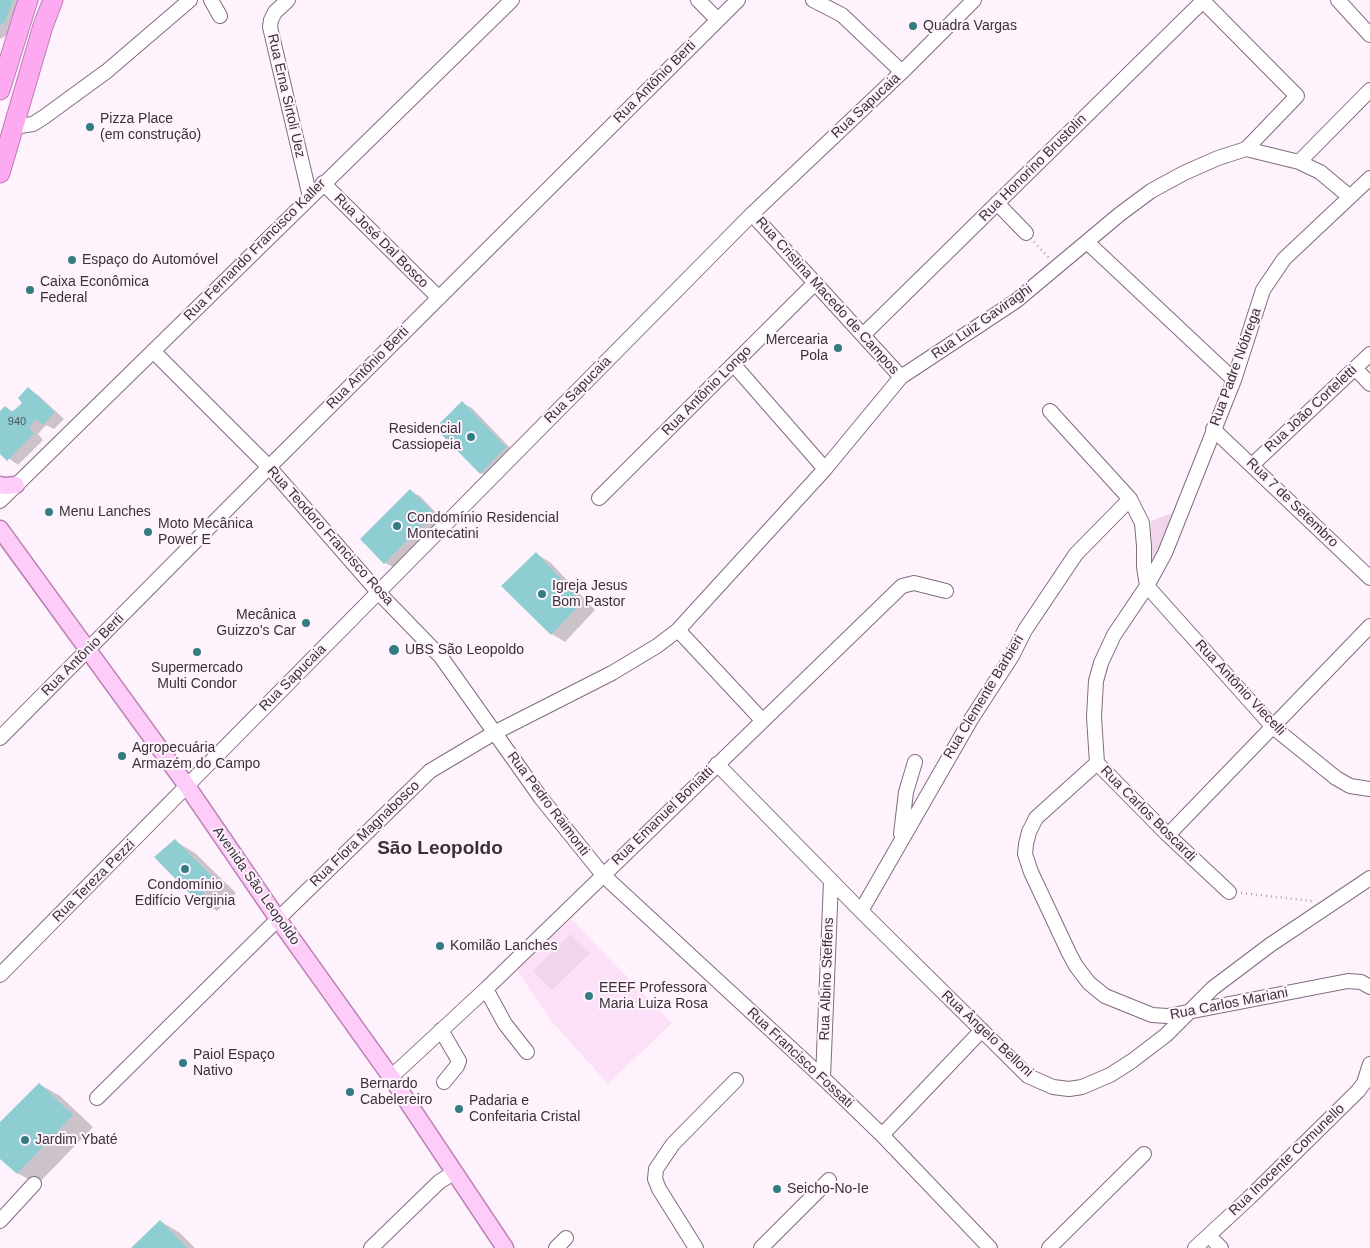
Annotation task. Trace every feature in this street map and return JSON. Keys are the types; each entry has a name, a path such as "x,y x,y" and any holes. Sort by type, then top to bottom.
{"highway":[{"path":"0,90 28,0"},
{"path":"0,173 43,26 53,0"}],"main road":[{"name":"Avenida São Leopoldo","path":"0,529 187,786 278,919 391,1078 505,1248"}],"street":[{"path":"13,127 33,124 44,117 107,71 190,0"},
{"path":"211,0 220,16"},
{"name":"Rua Erna Sirtoli Uez","path":"288,0 276,12 271,20 270,27 310,197"},
{"name":"Rua Fernando Francisco Kaller","path":"0,501 8,485 153,351 512,0"},
{"path":"698,0 718,20"},
{"name":"Rua Antônio Berti","path":"0,738 738,0"},
{"path":"813,0 842,15 902,72"},
{"name":"Rua Sapucaia","path":"187,786 752,214 902,72 974,0"},
{"path":"1203,0 1297,96 1246,149 1298,162 1320,172 1350,197"},
{"name":"Rua Honorino Brustolin","path":"863,335 1203,0"},
{"path":"1338,0 1370,35"},
{"path":"1298,162 1370,90"},
{"name":"Rua Luiz Gaviraghi","path":"678,630 825,469 902,377 996,315 1151,191 1184,173 1218,158 1246,149"},
{"name":"Rua Padre Nóbrega","path":"1147,586 1165,553 1234,380 1263,290 1284,260 1370,178"},
{"name":"Rua José Dal Bosco","path":"323,183 439,298"},
{"path":"997,203 1026,233"},
{"name":"Rua Cristina Macedo de Campos","path":"752,214 902,377"},
{"path":"1087,242 1234,380"},
{"name":"Rua Antônio Longo","path":"599,498 815,283"},
{"name":"Rua Teodoro Francisco Rosa","path":"153,351 269,467 378,592 441,658 494,733"},
{"name":"Rua João Corteletti","path":"1252,465 1370,354"},
{"path":"734,365 825,469"},
{"path":"1355,368 1370,384"},
{"path":"1050,412 1130,499 1142,523 1147,586"},
{"name":"Rua 7 de Setembro","path":"1213,429 1370,578"},
{"name":"Rua Clemente Barbieri","path":"861,911 900,840 970,721 1012,656 1030,622 1076,554 1130,499"},
{"name":"Rua Emanuel Boniatti","path":"391,1078 902,586 914,583 946,591"},
{"name":"Rua Antônio Viecelli","path":"1147,586 1273,727 1336,778 1350,786 1370,789"},
{"name":"Rua Carlos Boscardi","path":"1147,586 1114,635 1101,663 1096,681 1094,718 1097,763 1168,835 1229,892"},
{"path":"1168,835 1370,626"},
{"path":"678,630 762,720"},
{"name":"Rua Flora Magnabosco","path":"97,1098 430,771 494,733 612,673 657,646 678,630"},
{"name":"Rua Pedro Raimonti","path":"494,733 541,798 603,875"},
{"path":"900,840 906,792 915,762"},
{"name":"Rua Carlos Mariani","path":"1097,763 1036,818 1026,844 1025,854 1030,872 1069,953 1089,983 1105,996 1152,1015 1166,1016 1348,981 1361,982 1370,987"},
{"name":"Rua Ângelo Belloni","path":"717,764 831,881 1028,1076 1053,1087 1069,1089 1082,1087 1110,1075 1132,1061 1166,1034 1213,988 1270,945 1370,878"},
{"name":"Rua Tereza Pezzi","path":"0,975 187,786"},
{"name":"Rua Francisco Fossati","path":"603,875 823,1078 882,1135 990,1248"},
{"name":"Rua Albino Steffens","path":"823,1078 831,881"},
{"path":"486,988 505,1024 527,1052"},
{"path":"441,1030 458,1056 459,1061 444,1082"},
{"path":"882,1135 982,1030"},
{"name":"Rua Inocente Comunello","path":"1195,1248 1358,1091 1367,1086 1370,1064"},
{"path":"696,1248 658,1189 655,1179 656,1169 673,1144 736,1080"},
{"path":"1049,1248 1144,1154"},
{"path":"371,1248 439,1182 453,1173"},
{"path":"761,1248 829,1180"},
{"path":"0,1221 34,1184"}],"path":[{"path":"1026,233 1056,267"},
{"path":"1229,892 1333,903"}],"shaded area":[{"path":"1172,513 1160,557 1152,571 1151,521"},
{"name":"EEEF Professora Maria Luiza Rosa","path":"571,919 672,1023 608,1084 552,1022 516,969"},
{"path":"571,934 590,953 552,990 533,971"}],"building":[{"path":"0,0 13,0 5,22 0,25"},
{"path":"28,387 55,412 43,425 36,419 29,428 34,433 7,461 0,454 0,411 5,406 12,412 22,403 18,398"},
{"name":"Residencial Cassiopeia","path":"462,401 506,447 480,474 435,428"},
{"name":"Condomínio Residencial Montecatini","path":"410,489 434,513 384,564 360,539"},
{"name":"Igreja Jesus Bom Pastor","path":"536,552 582,602 551,635 501,586"},
{"name":"Condomínio Edifício Verginia","path":"175,839 216,881 196,900 154,857"},
{"name":"Jardim Ybaté","path":"39,1083 73,1115 17,1174 0,1159 0,1122"},
{"path":"160,1220 187,1248 131,1248"}],"place":[{"name":"Quadra Vargas","path":"913,26"},
{"name":"Pizza Place (em construção)","path":"90,127"},
{"name":"Espaço do Automóvel","path":"72,260"},
{"name":"Caixa Econômica Federal","path":"30,290"},
{"name":"Mercearia Pola","path":"838,348"},
{"name":"Residencial Cassiopeia","path":"471,437"},
{"name":"Menu Lanches","path":"49,512"},
{"name":"Condomínio Residencial Montecatini","path":"397,526"},
{"name":"Moto Mecânica Power E","path":"148,532"},
{"name":"Igreja Jesus Bom Pastor","path":"542,594"},
{"name":"Mecânica Guizzo's Car","path":"306,623"},
{"name":"UBS São Leopoldo","path":"394,650"},
{"name":"Supermercado Multi Condor","path":"197,652"},
{"name":"Agropecuária Armazém do Campo","path":"122,756"},
{"name":"Condomínio Edifício Verginia","path":"185,869"},
{"name":"Komilão Lanches","path":"440,946"},
{"name":"EEEF Professora Maria Luiza Rosa","path":"589,996"},
{"name":"Paiol Espaço Nativo","path":"183,1063"},
{"name":"Bernardo Cabelereiro","path":"350,1092"},
{"name":"Padaria e Confeitaria Cristal","path":"459,1109"},
{"name":"Jardim Ybaté","path":"25,1140"},
{"name":"Seicho-No-Ie","path":"777,1189"}],"district":[{"name":"São Leopoldo","path":"440,849"}]}
